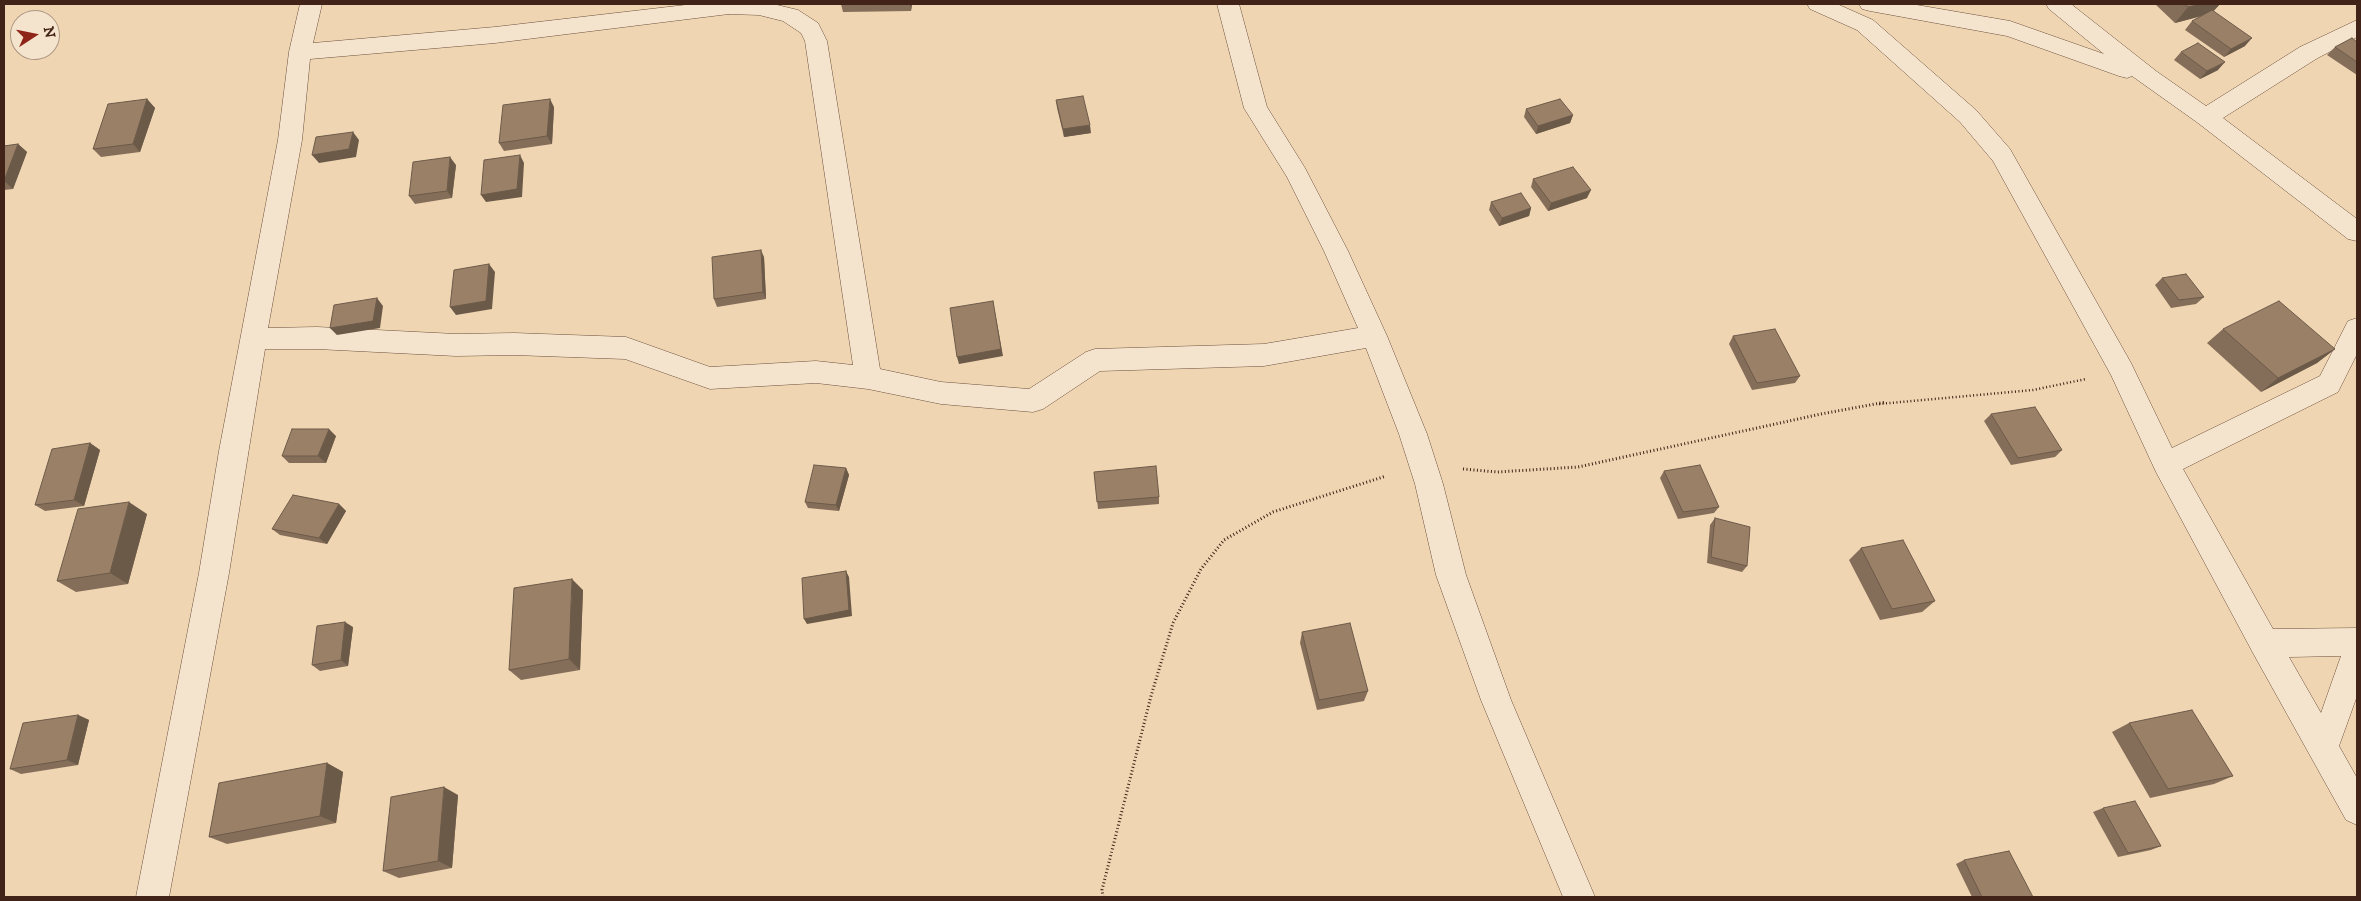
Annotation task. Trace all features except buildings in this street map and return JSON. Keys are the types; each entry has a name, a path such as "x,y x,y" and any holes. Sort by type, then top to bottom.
{"street":[{"path":"152,897 214,573 233,451 290,140 300,52 311,4"},
{"path":"1228,4 1256,108 1297,174 1336,251 1374,336 1413,434 1423,465 1451,575 1496,700 1579,897"},
{"path":"1818,4 1864,25 1968,116 2002,156 2122,371 2166,464 2264,644 2324,746 2357,809"},
{"path":"1870,4 2010,29 2148,77"},
{"path":"2057,4 2148,77 2206,117 2357,232"},
{"path":"300,52 495,35 729,8 759,8 790,15 810,28 816,41 868,378"},
{"path":"2206,117 2308,53 2357,28"},
{"path":"2166,464 2329,384 2357,328"},
{"path":"254,339 317,338 456,345 514,344 626,348 710,378 816,372 868,378 941,393 1034,402 1095,360 1264,355 1374,336"},
{"path":"2264,644 2357,642"},
{"path":"2324,746 2357,654"}],"path":[{"path":"1103,897 1102,890 1149,706 1173,623 1201,569 1224,540 1273,512 1323,494 1423,465 1497,472 1578,466 1831,412 1889,402 2034,390 2122,371"}]}
